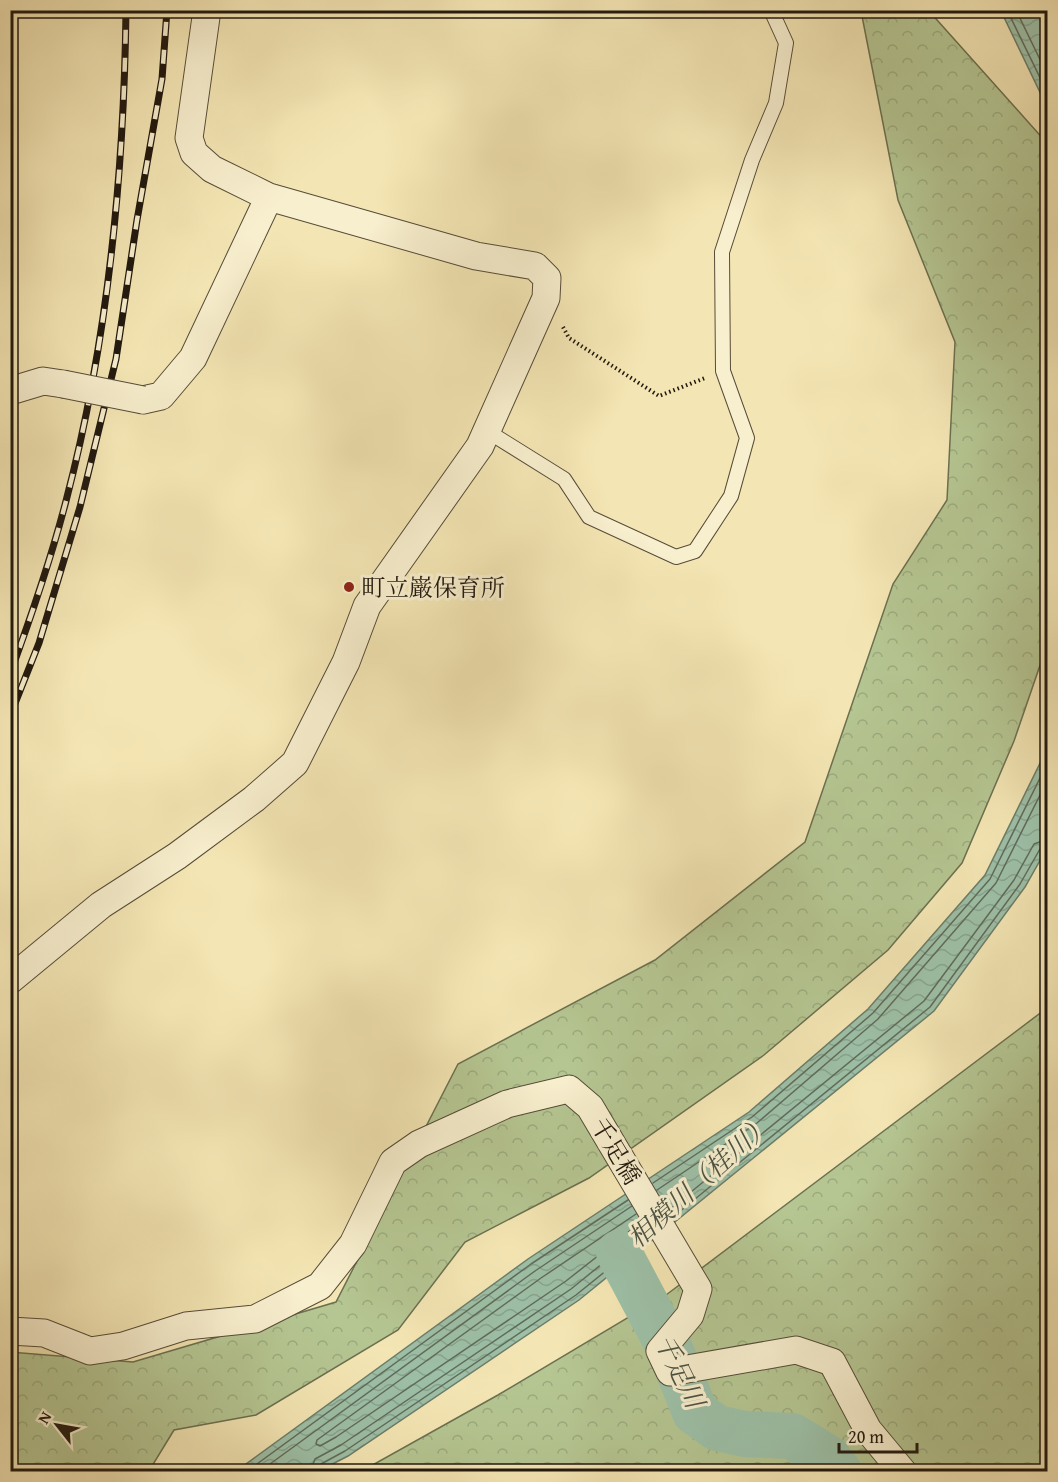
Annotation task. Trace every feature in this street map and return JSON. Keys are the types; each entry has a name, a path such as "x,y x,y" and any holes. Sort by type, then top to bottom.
{"street":[{"path":"10,980 101,905 177,856 254,799 295,763 346,662 367,606 480,446 546,298 548,278 535,266 476,256 269,197 212,169 194,153 189,138 207,10"},
{"path":"10,391 44,381 143,400 162,396 193,358 269,197"},
{"name":"千足橋","path":"10,1331 44,1332 90,1351 123,1346 186,1326 255,1319 320,1287 353,1244 393,1162 419,1144 507,1104 569,1089 590,1107 698,1289 690,1315 660,1351 670,1372 796,1350 832,1362 868,1430 903,1472"}],"lane":[{"path":"487,431 564,479 589,517 676,557 694,551 731,496 747,438 723,371 722,252 752,160 776,103 786,43 771,10"}],"path":[{"path":"546,298 569,338 659,396 723,371"}],"green space":[{"path":"861,11 929,11 1046,142 1047,645 1014,741 962,863 888,950 764,1055 589,1178 465,1242 398,1330 256,1415 174,1430 149,1471 11,1471 10,1352 133,1362 336,1302 458,1064 655,960 805,842 893,584 947,500 955,342 898,200"},
{"path":"1047,1004 1047,1471 360,1472 498,1395 666,1295 1043,1011"}],"water":[{"path":"1001,11 1040,11 1047,25 1047,107"},
{"name":"相模川（桂川）","path":"1047,749 1047,848 1025,887 934,1011 579,1300 348,1456 319,1471 235,1472 528,1259 749,1112 868,1009 985,875"}],"waterway":[{"name":"千足川","path":"619,1253 670,1349 695,1412 717,1428 745,1434 792,1436 828,1458 839,1472"}],"railway":[{"path":"10,674 60,523 81,441 93,380 103,319 117,196 122,134 126,10"},
{"path":"10,716 39,643 80,507 116,359 137,220 162,79 167,10"}],"place":[{"name":"町立巌保育所","path":"349,587"}]}
